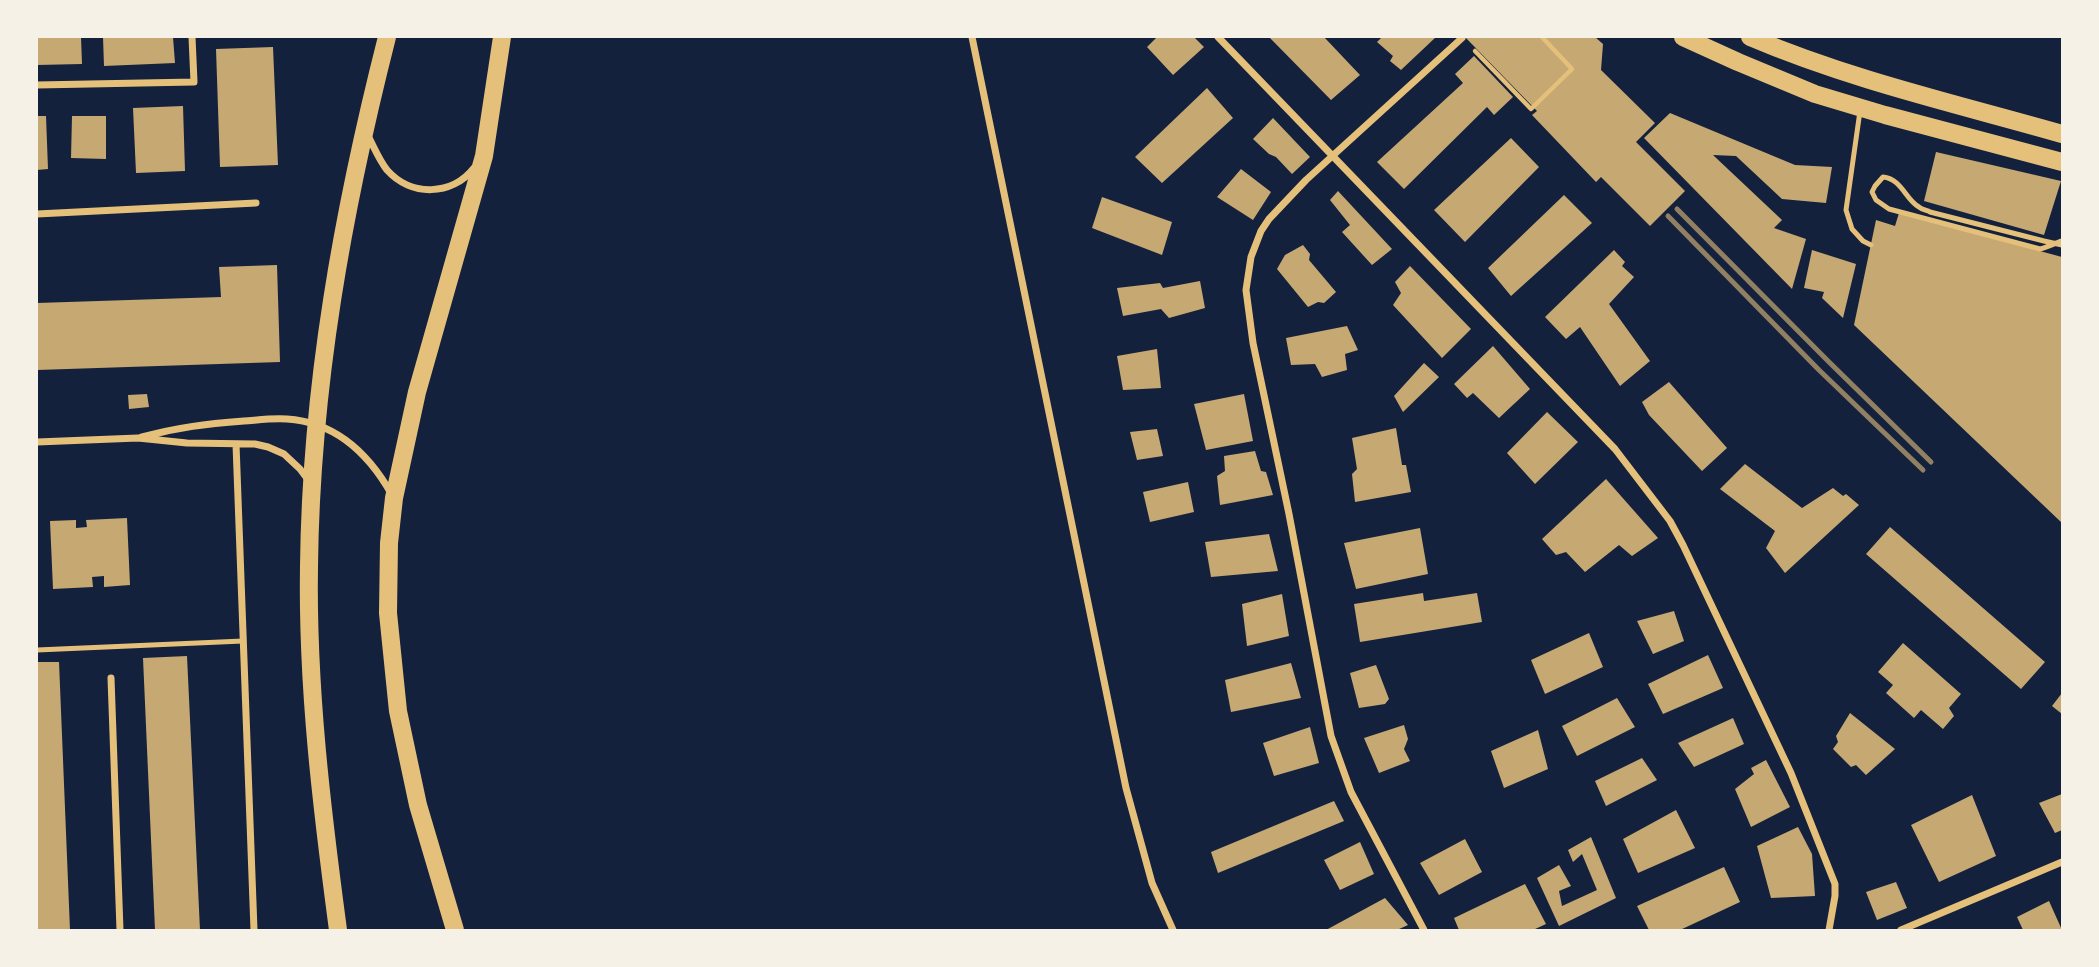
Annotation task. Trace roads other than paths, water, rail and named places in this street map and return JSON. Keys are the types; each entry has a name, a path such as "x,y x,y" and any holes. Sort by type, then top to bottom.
{"main road":[{"path":"338,930 323,817 314,711 309,567 312,485 316,425 337,263 387,37"},
{"path":"455,930 418,805 394,688 387,601 389,543 394,498 417,392 484,156 502,37"},
{"path":"1683,37 1774,78 1860,108 2062,162"},
{"path":"1750,37 1856,77 2062,134"}],"street":[{"path":"37,85 194,82 192,37"},
{"path":"972,37 1126,788 1136,831 1153,883 1173,930"},
{"path":"1218,37 1615,449 1670,521 1748,679 1791,773 1832,874 1835,896 1829,930"},
{"path":"1424,930 1351,792 1331,736 1253,343 1246,290 1251,257 1261,231 1280,206 1462,38"},
{"path":"365,129 387,169 400,180 415,187 430,190 450,187 468,177 484,156"},
{"path":"37,214 256,203"},
{"path":"138,438 187,426 260,419 288,419 316,425 332,431 357,448 379,474 394,498"},
{"path":"37,442 138,438 187,443 254,444 276,449 295,464 312,485"},
{"path":"236,443 254,930"},
{"path":"111,677 120,930"},
{"path":"1901,930 2062,862"}],"lane":[{"path":"1860,108 1846,210 1852,229 1871,245"},
{"path":"1883,177 1890,178 1901,186 1918,207 2060,243 2040,248 1889,208 1876,200 1872,192 1883,177"},
{"path":"37,650 243,641"}],"railway":[{"path":"1677,209 1931,462"},
{"path":"1668,216 1819,370 1923,470"}]}
